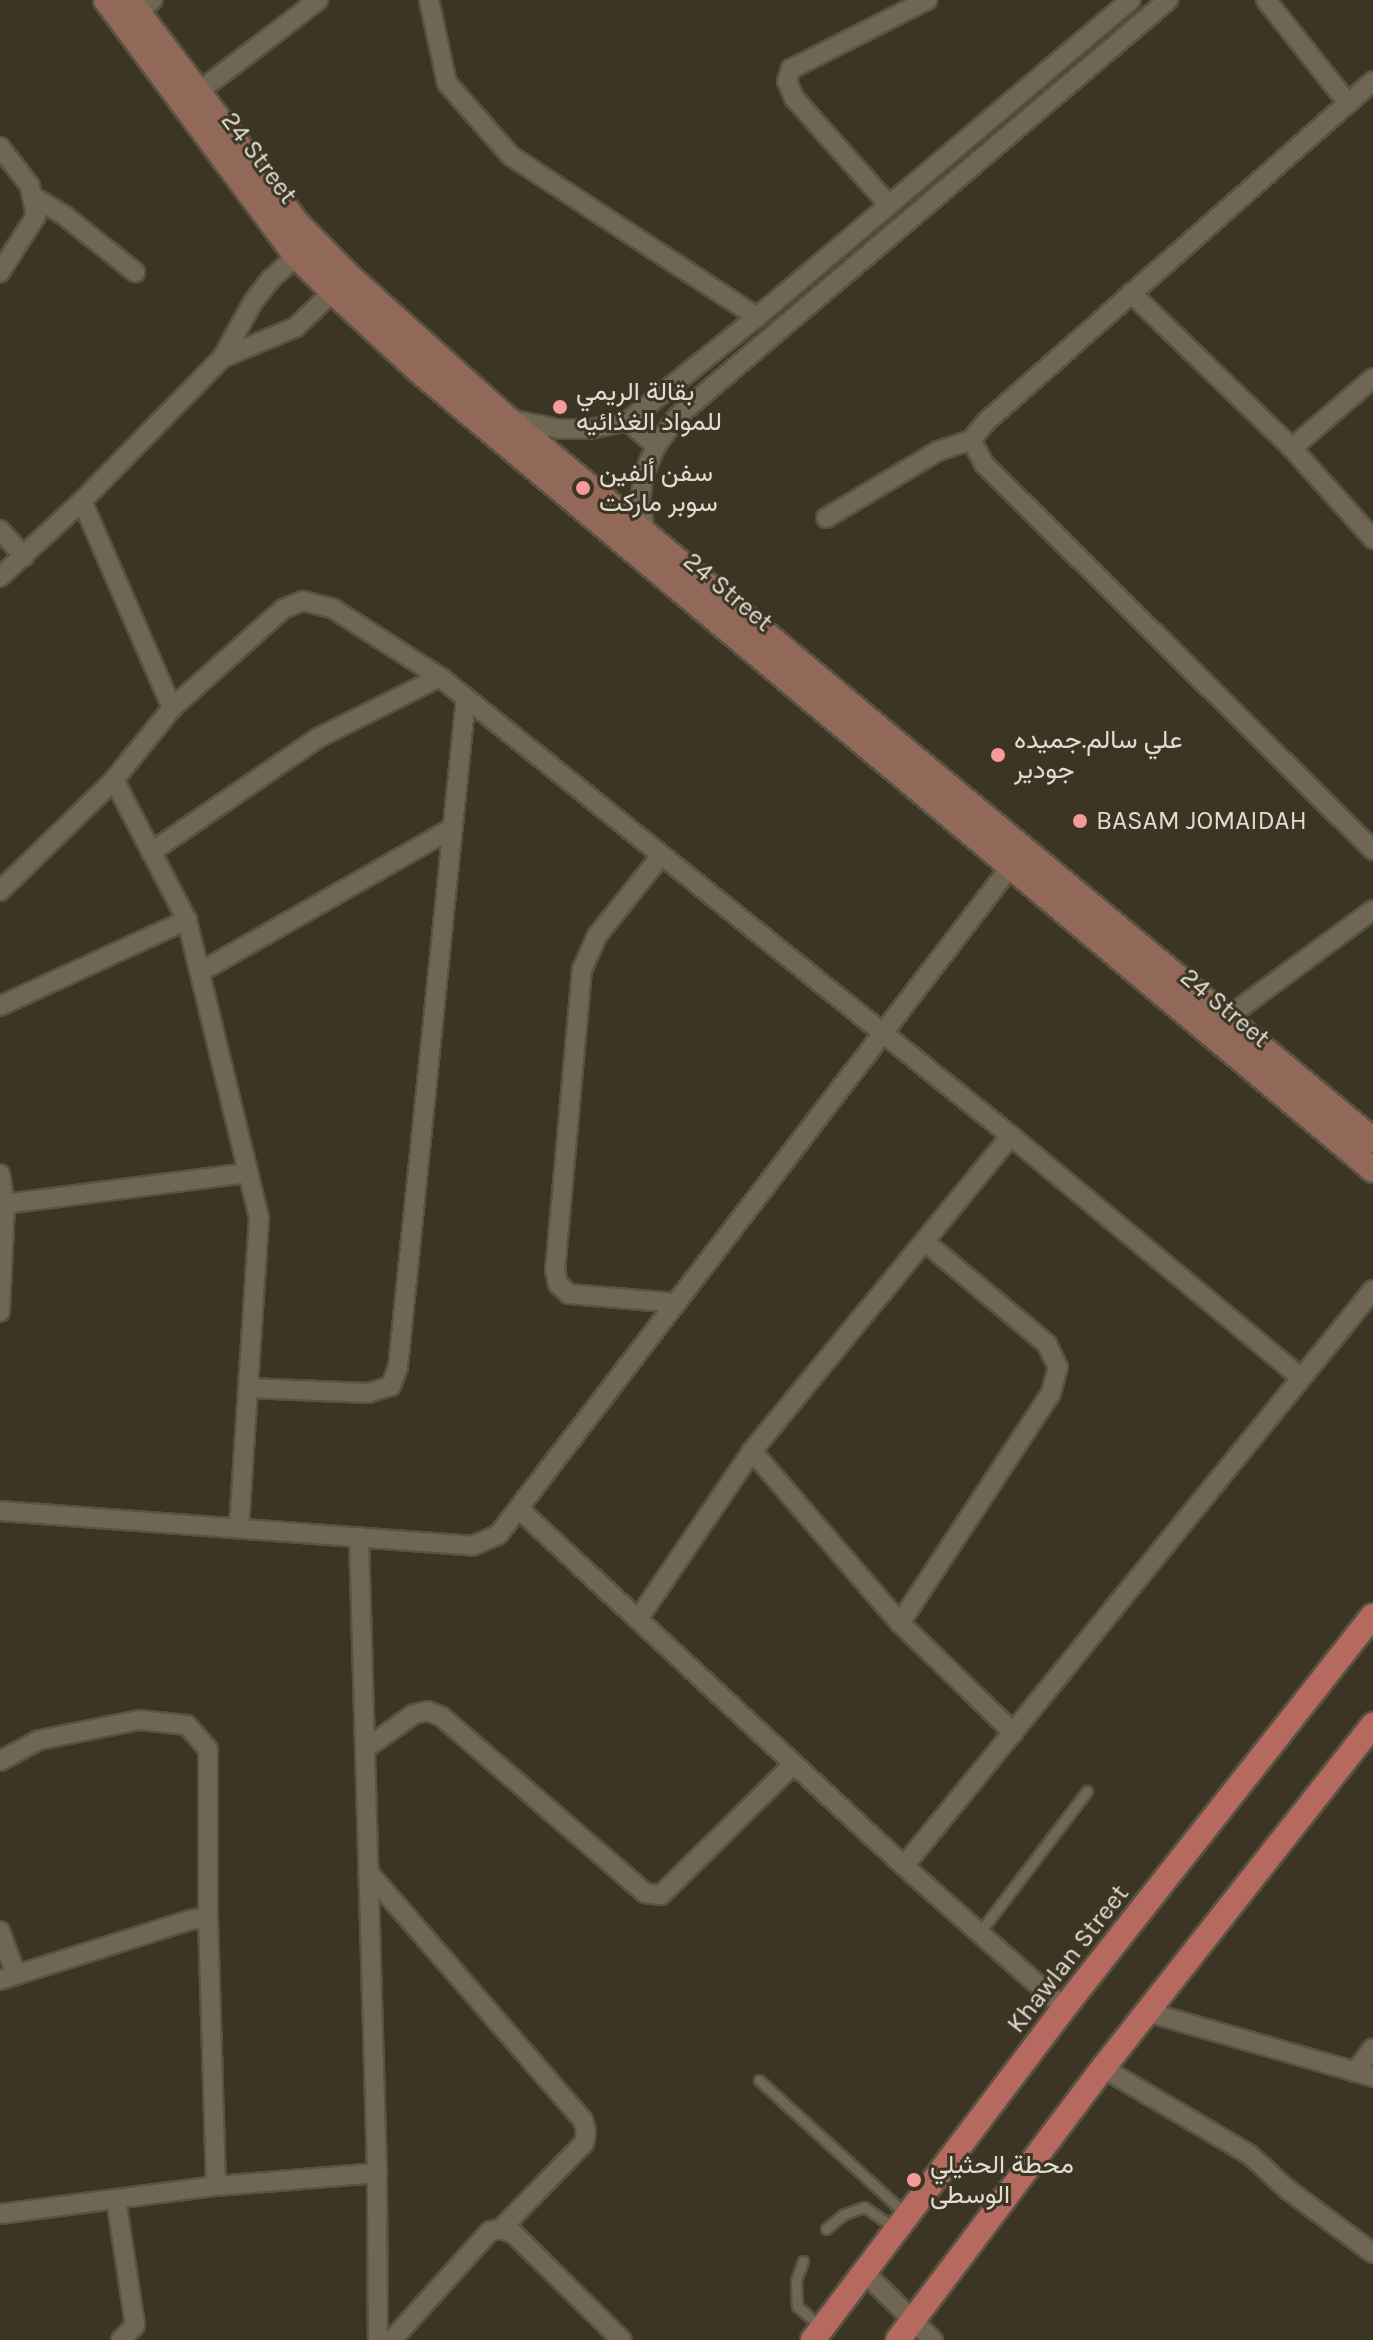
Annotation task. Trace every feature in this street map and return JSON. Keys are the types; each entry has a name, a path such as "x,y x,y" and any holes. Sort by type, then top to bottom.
{"main road":[{"name":"Khawlan Street","path":"817,2334 1064,2008 1373,1616"},
{"path":"898,2340 1103,2068 1373,1725"}],"street":[{"name":"24 Street","path":"106,0 304,249 445,393 1012,865 1373,1140"},
{"path":"197,93 318,0"},
{"path":"429,0 447,83 511,156 757,317"},
{"path":"889,205 794,98 787,81 791,69 927,0"},
{"path":"508,419 560,429 590,429 628,421 757,317 1131,0"},
{"path":"646,535 640,501 644,473 656,446 678,416 707,388 1168,0"},
{"path":"1266,0 1348,103"},
{"name":"24 Street","path":"140,4 304,249"},
{"path":"826,518 938,451 971,440 988,420 1373,81"},
{"path":"0,147 30,186 36,216 0,272"},
{"path":"32,196 65,216 135,272"},
{"path":"0,577 82,501 222,358 253,302 271,279 304,249"},
{"name":"24 Street","path":"341,284 646,535 1218,1024 1373,1170"},
{"path":"222,358 296,327 341,284"},
{"path":"1131,293 1292,448 1373,539"},
{"path":"1292,448 1373,378"},
{"path":"628,421 656,446"},
{"path":"971,440 985,465 1373,850"},
{"path":"82,501 172,708"},
{"path":"0,530 24,557"},
{"path":"0,891 114,780 172,708 283,609 303,601 332,608 440,677 660,857 1011,1136 1299,1376"},
{"path":"151,852 318,738 440,677"},
{"path":"248,1388 368,1393 391,1386 398,1367 466,698"},
{"path":"114,780 187,920 259,1218 239,1528"},
{"path":"200,972 452,828"},
{"path":"660,857 597,936 582,969 555,1270 558,1284 569,1294 677,1303"},
{"path":"0,1511 472,1546 498,1535 1012,865"},
{"path":"1218,1024 1373,910"},
{"path":"0,1006 187,920"},
{"path":"638,1619 752,1451 1011,1136"},
{"path":"5,1204 248,1173"},
{"path":"0,1179 5,1204 0,1312"},
{"path":"900,1623 1051,1393 1058,1367 1047,1344 926,1243"},
{"path":"904,1866 1299,1376 1373,1290"},
{"path":"752,1451 900,1623 1014,1733"},
{"path":"519,1509 904,1866 1064,2008"},
{"path":"359,1537 377,2173 378,2340"},
{"path":"365,1749 414,1714 428,1711 442,1717 645,1893 661,1895 794,1764"},
{"path":"0,1761 39,1740 139,1720 187,1725 208,1749 208,1917 216,2186"},
{"path":"368,1872 583,2120 586,2131 584,2143 501,2229"},
{"path":"0,1931 8,1978 208,1917"},
{"path":"1147,2012 1364,2074 1373,2048"},
{"path":"1103,2068 1250,2155 1287,2189 1373,2253"},
{"path":"0,2214 216,2186 377,2173"},
{"path":"116,2199 136,2332 121,2340"},
{"path":"392,2340 490,2231 501,2229 514,2234 610,2337"},
{"path":"864,2272 933,2340"}],"lane":[{"path":"980,1932 1087,1791"},
{"path":"759,2080 902,2222"},
{"path":"826,2229 844,2214 864,2207 902,2222"},
{"path":"803,2261 796,2280 797,2306 817,2334"}],"place":[{"name":"بقالة الريمي للمواد الغذائيه","path":"560,407"},
{"name":"سفن ألفين سوبر ماركت","path":"583,488"},
{"name":"علي سالم.جميده جودير","path":"998,755"},
{"name":"BASAM JOMAIDAH","path":"1080,821"},
{"name":"محطة الحثيلي الوسطى","path":"914,2180"}]}
